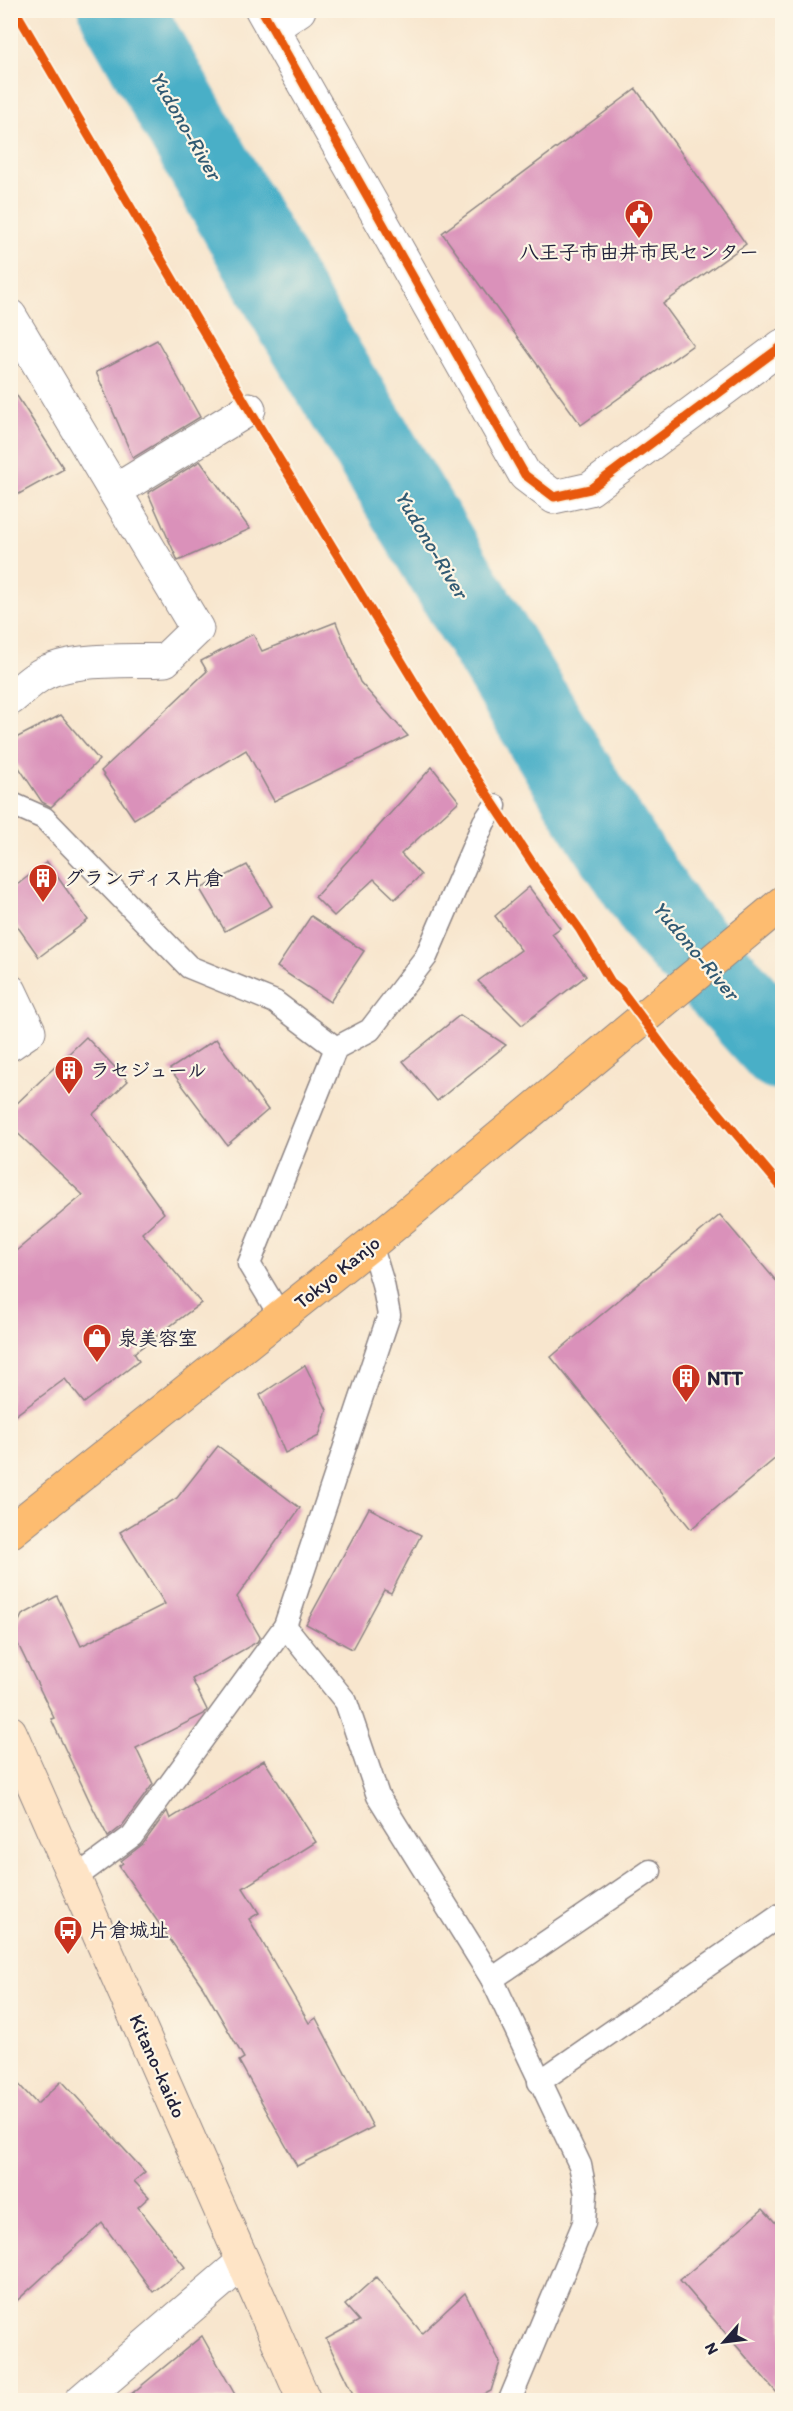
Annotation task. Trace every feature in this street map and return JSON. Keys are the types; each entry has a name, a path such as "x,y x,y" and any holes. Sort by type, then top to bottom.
{"highway":[{"name":"Tokyo Kanjo","path":"10,1532 371,1244 772,913"}],"main road":[{"name":"Kitano-kaido","path":"10,1732 304,2400"}],"street":[{"path":"299,10 267,19 525,476 554,497 590,489 783,346"},
{"path":"10,316 196,629 165,660 88,663 61,667 37,676 10,699"},
{"path":"115,491 249,409"},
{"path":"10,991 29,1030 10,1044"},
{"path":"82,2400 243,2262"}],"lane":[{"path":"10,803 44,818 189,967 275,1002 336,1048"},
{"path":"280,1317 249,1264 336,1048 370,1030 426,957 484,822 495,806"},
{"path":"75,1878 132,1836 285,1626 389,1315 383,1284 371,1244"},
{"path":"285,1626 346,1702 378,1796 492,1979 580,2165 586,2194 584,2223 510,2400"},
{"path":"492,1979 650,1871"},
{"path":"539,2082 783,1914"}],"building":[{"path":"636,89 746,244 663,304 693,345 581,425 442,233"},
{"path":"157,340 200,417 133,458 96,372"},
{"path":"10,385 64,469 10,499"},
{"path":"200,461 250,529 178,561 148,493"},
{"path":"336,622 360,682 408,736 274,801 246,750 134,819 101,771 207,671 201,661 253,634 262,651"},
{"path":"61,715 99,760 51,807 42,802 10,754 10,741"},
{"path":"432,767 459,801 401,854 421,875 395,899 374,879 334,916 315,897"},
{"name":"グランディス片倉","path":"47,862 88,920 39,957 10,916 10,890"},
{"path":"247,865 272,906 225,931 200,889"},
{"path":"529,887 560,928 552,934 586,976 522,1025 478,981 521,950 495,916"},
{"path":"311,916 364,951 330,1002 277,967"},
{"path":"460,1015 506,1045 437,1101 403,1061"},
{"path":"86,1037 128,1081 93,1114 164,1213 142,1233 201,1303 134,1353 139,1361 84,1403 65,1379 10,1419 10,1256 83,1195 10,1126 10,1110"},
{"path":"216,1039 268,1110 227,1145 170,1069"},
{"name":"NTT","path":"720,1215 783,1289 783,1452 691,1529 551,1357"},
{"path":"305,1365 327,1410 319,1436 285,1453 260,1395"},
{"path":"218,1446 300,1508 237,1597 260,1637 257,1642 192,1679 207,1710 204,1714 136,1748 153,1784 122,1826 108,1837 13,1634 22,1615 57,1596 81,1646 165,1604 120,1532 177,1498"},
{"path":"369,1508 421,1535 391,1593 384,1590 352,1649 306,1624"},
{"path":"264,1760 316,1842 243,1888 259,1913 249,1919 309,2023 316,2018 373,2127 297,2166 239,2061 244,2058 203,1987 119,1866 123,1863 121,1861 143,1844 167,1811 170,1819"},
{"path":"10,2075 37,2104 62,2081 145,2172 134,2181 149,2197 138,2207 185,2267 153,2292 102,2223 10,2307"},
{"path":"763,2209 783,2231 783,2400 680,2280"},
{"path":"376,2277 422,2333 465,2293 500,2362 491,2391 473,2400 356,2400 326,2339 359,2321 345,2305"},
{"path":"202,2336 238,2400 124,2400"}],"waterway":[{"name":"Yudono-River","path":"121,10 298,321 591,807 666,921 782,1049"}],"cycle path":[{"path":"15,10 249,409 422,695 535,867 580,930 611,982 621,990 668,1053 782,1188"},
{"path":"262,10 525,475 554,497 590,489 782,346"}],"place":[{"name":"八王子市由井市民センター","path":"639,240"},
{"name":"グランディス片倉","path":"43,904"},
{"name":"ラセジュール","path":"69,1096"},
{"name":"泉美容室","path":"97,1364"},
{"name":"NTT","path":"686,1404"},
{"name":"片倉城址","path":"68,1956"}]}
